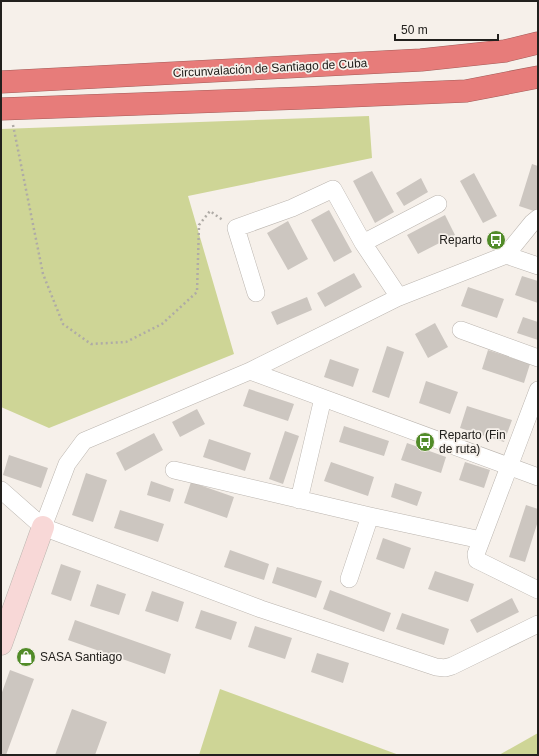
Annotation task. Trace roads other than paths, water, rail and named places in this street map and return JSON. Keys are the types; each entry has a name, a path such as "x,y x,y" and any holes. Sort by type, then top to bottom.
{"highway":[{"name":"Circunvalación de Santiago de Cuba","path":"1,82 420,60 505,51 538,43"},
{"path":"6,109 466,91 538,77"}],"street":[{"path":"256,293 236,228 292,208 333,189 363,243 400,297"},
{"path":"363,243 438,204"},
{"path":"1,644 67,464 84,441 250,371 400,297 506,256 532,223 538,218"},
{"path":"506,256 538,266"},
{"path":"460,330 538,358"},
{"path":"250,371 538,477"},
{"path":"538,390 476,554 477,560 538,590"},
{"path":"299,500 323,398"},
{"path":"174,470 299,500 481,540"},
{"path":"1,490 43,527 261,609 436,667 445,668 452,666 538,624"},
{"path":"350,579 370,516"}],"place":[{"name":"Reparto","path":"496,240"},
{"name":"Reparto (Fin de ruta)","path":"425,442"},
{"name":"SASA Santiago","path":"26,657"}]}
